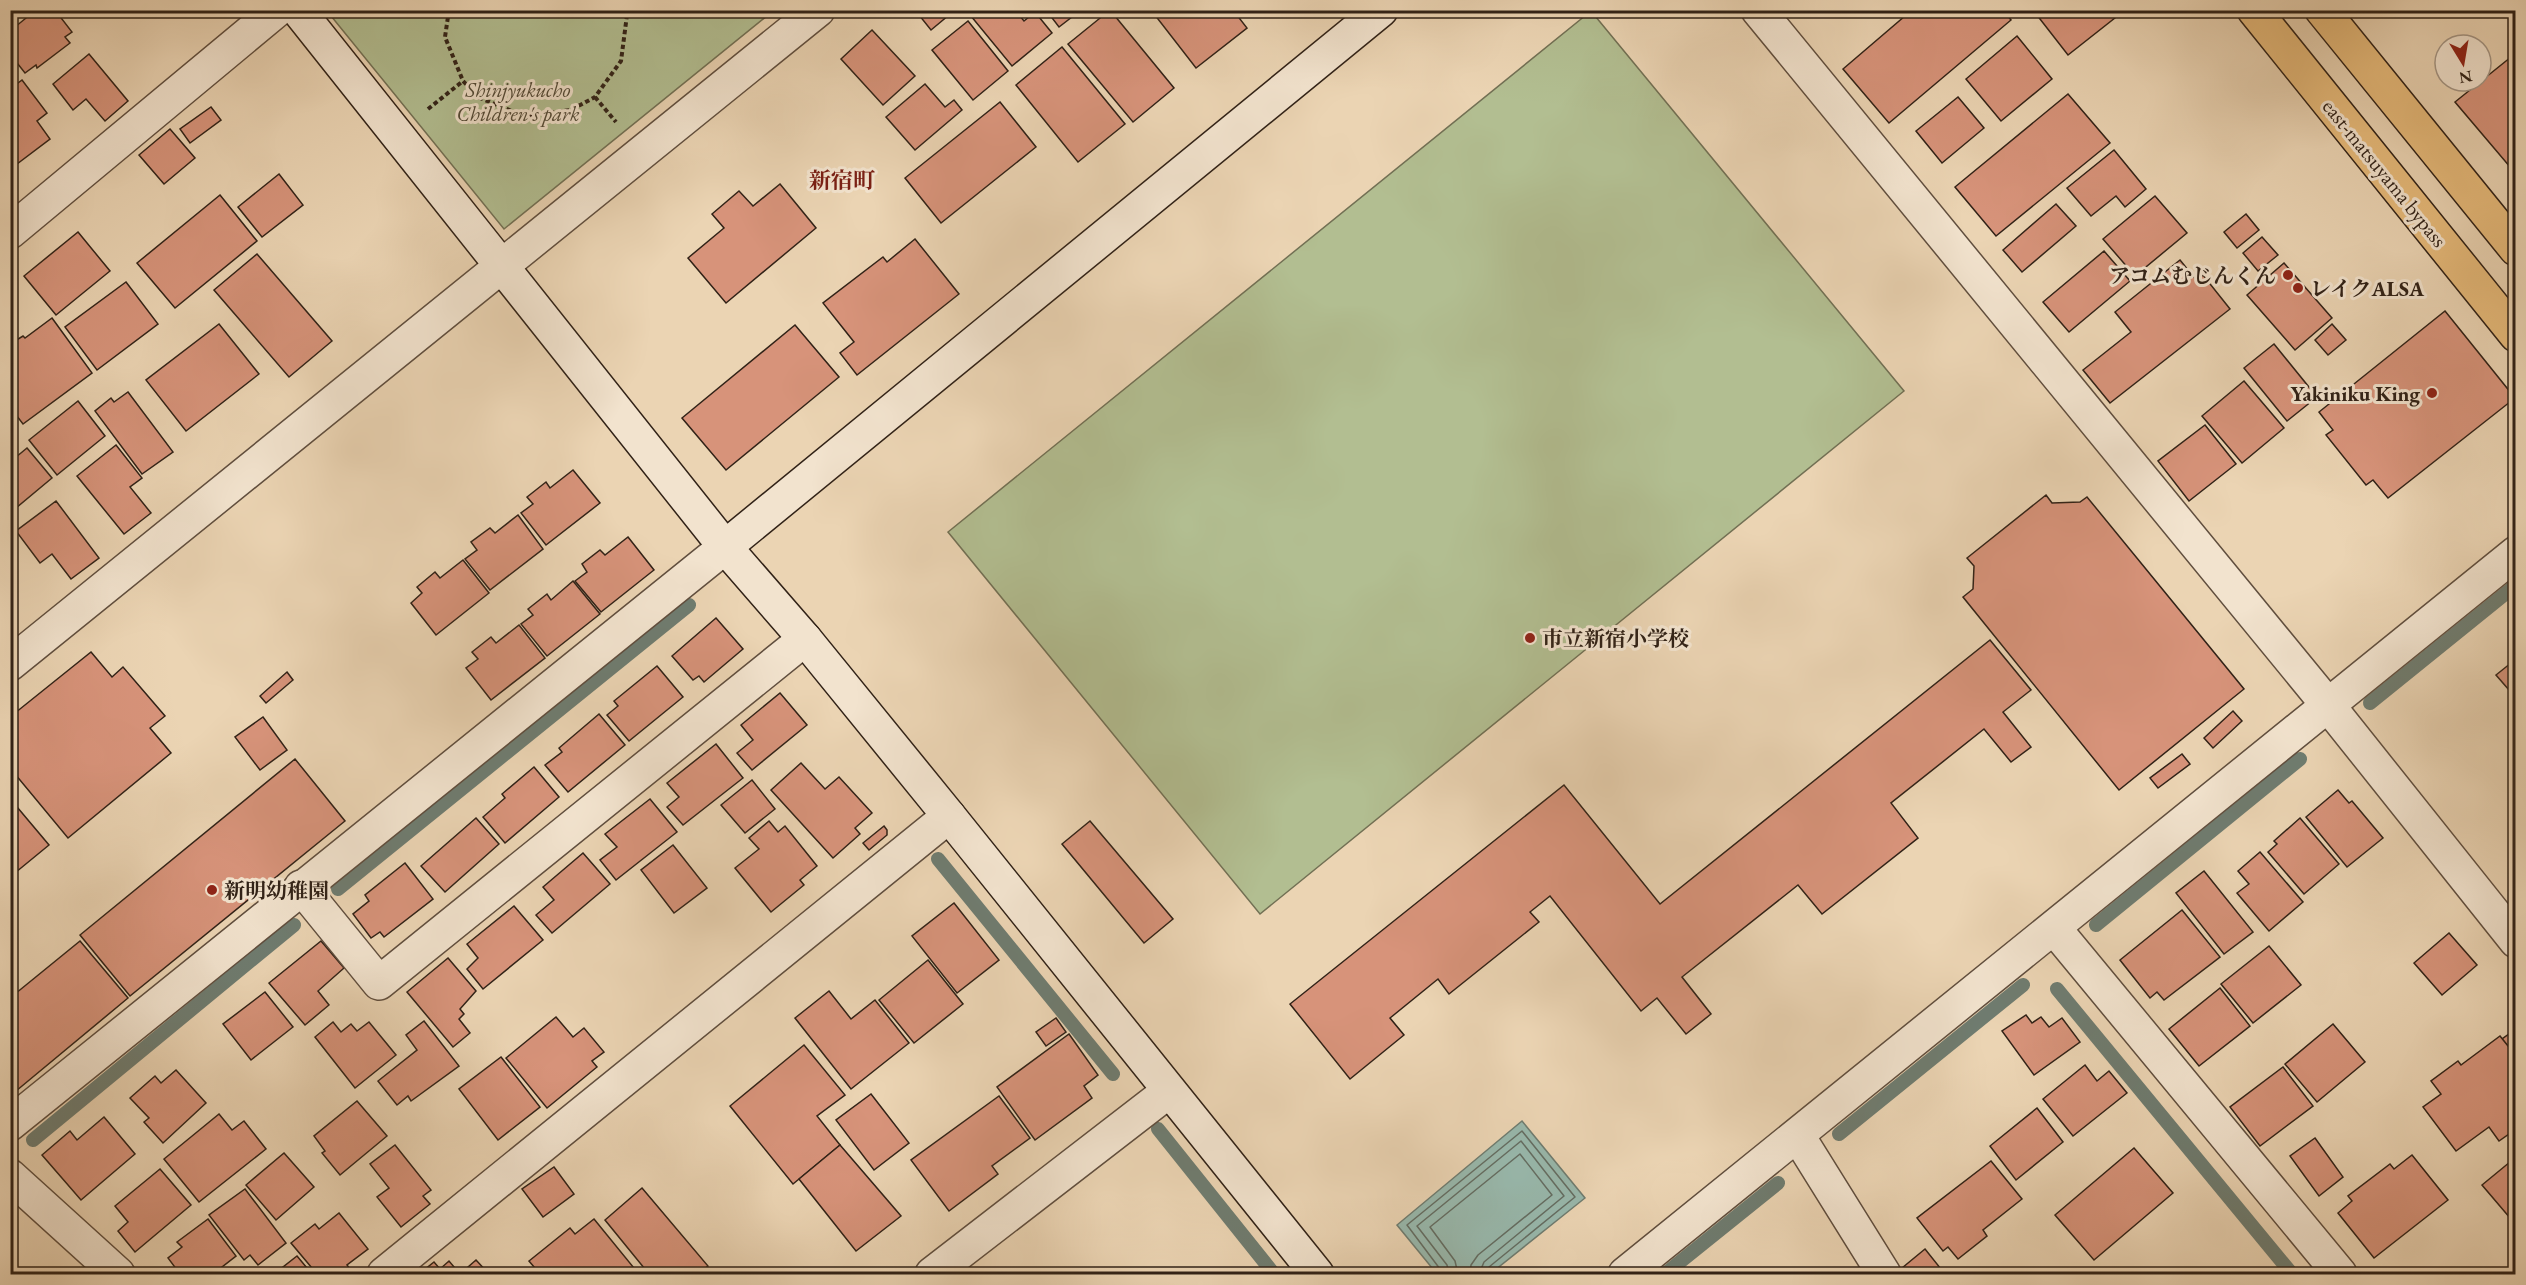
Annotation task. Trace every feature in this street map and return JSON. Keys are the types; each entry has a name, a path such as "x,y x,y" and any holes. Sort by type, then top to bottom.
{"highway":[{"name":"east-matsuyama bypass","path":"2254,10 2516,335"},
{"path":"2322,10 2516,249"}],"street":[{"path":"10,232 277,10"},
{"path":"298,10 725,547 805,639 949,816 1317,1275"},
{"path":"10,664 818,10"},
{"path":"10,1124 725,547 1381,10"},
{"path":"1758,10 2327,704 2516,941"},
{"path":"1625,1275 2516,553"},
{"path":"301,887 379,983 805,639"},
{"path":"384,1275 949,816"},
{"path":"2054,927 2340,1275"},
{"path":"932,1275 1169,1091"},
{"path":"1798,1136 1884,1275"},
{"path":"10,1176 118,1275"}],"path":[{"path":"449,10 445,37 463,81 480,98 524,116 571,110 595,97 621,62 627,13 648,10"},
{"path":"397,133 463,81"}],"green space":[{"name":"Shinjyukucho Children's park","path":"327,11 773,11 504,229"},
{"path":"1591,11 1904,391 1260,914 948,532"}],"water":[{"path":"1522,1121 1585,1198 1490,1274 1437,1274 1397,1225"}],"building":[{"path":"36,10 55,10 72,32 65,37 70,43 37,68 36,65 25,73 10,54 10,31"},
{"path":"915,10 955,10 931,30"},
{"path":"966,10 1015,10 1024,21 1035,12 1052,33 1012,66"},
{"path":"1046,10 1081,10 1059,27"},
{"path":"1110,10 1174,88 1133,122 1068,44"},
{"path":"1151,10 1233,10 1247,28 1196,68"},
{"path":"1912,10 2003,10 2011,20 1889,123 1843,69"},
{"path":"2033,10 2125,10 2068,55"},
{"path":"968,21 1008,71 973,100 932,50"},
{"path":"872,30 915,76 883,105 841,59"},
{"path":"2017,36 2052,79 2001,121 1966,79"},
{"path":"1062,47 1125,124 1078,162 1016,85"},
{"path":"2516,53 2516,174 2455,102 2466,93 2493,93 2493,71"},
{"path":"89,54 128,101 105,121 86,99 73,110 53,84"},
{"path":"22,80 47,113 37,121 50,139 13,167 10,163 10,89"},
{"path":"925,84 945,107 954,100 962,110 915,150 886,117"},
{"path":"2068,94 2110,143 1996,236 1955,187"},
{"path":"1958,97 1984,128 1942,163 1916,131"},
{"path":"1000,102 1036,147 941,223 905,178"},
{"path":"211,107 221,120 190,143 180,129"},
{"path":"170,129 195,158 164,184 139,155"},
{"path":"2114,150 2146,189 2125,207 2116,196 2091,216 2067,188"},
{"path":"279,174 303,205 262,237 238,207"},
{"path":"780,184 816,228 726,303 688,258 724,228 712,214 739,191 753,206"},
{"path":"220,195 257,241 175,308 137,263"},
{"path":"2155,196 2187,233 2135,276 2103,239"},
{"path":"2056,204 2076,226 2022,272 2003,250"},
{"path":"2246,214 2259,230 2237,248 2224,232"},
{"path":"78,232 110,271 56,315 24,276"},
{"path":"2262,237 2278,255 2258,271 2243,253"},
{"path":"915,239 959,294 857,375 840,353 854,342 823,303 883,257 887,262"},
{"path":"2104,251 2130,281 2069,332 2043,302"},
{"path":"257,254 332,341 289,377 214,290"},
{"path":"2180,260 2197,281 2203,275 2230,309 2110,403 2083,370 2131,332 2115,312"},
{"path":"2284,263 2332,318 2295,350 2247,295"},
{"path":"126,282 158,324 97,370 65,327"},
{"path":"2445,311 2515,398 2388,498 2373,480 2366,485 2326,435 2333,430 2319,412"},
{"path":"52,318 92,373 23,424 10,407 10,344 23,336 25,338"},
{"path":"219,324 259,374 186,431 146,380"},
{"path":"2332,324 2346,340 2328,355 2315,340"},
{"path":"795,325 839,377 726,470 682,418"},
{"path":"2274,344 2317,397 2287,421 2244,368"},
{"path":"2244,381 2284,428 2242,463 2202,416"},
{"path":"128,392 173,452 142,474 95,411 111,398 114,402"},
{"path":"78,401 105,436 57,475 29,440"},
{"path":"2205,425 2236,464 2189,501 2158,461"},
{"path":"116,445 142,478 130,487 151,513 124,534 77,476"},
{"path":"27,448 52,478 10,513 10,462"},
{"path":"573,470 600,503 546,545 521,513 533,504 527,497 546,482 550,488"},
{"path":"2046,495 2052,503 2080,502 2087,497 2244,689 2119,790 1963,597 1973,589 1974,566 1967,558"},
{"path":"56,501 99,558 71,579 52,554 40,563 16,531"},
{"path":"518,515 543,549 490,590 465,559 477,550 471,542 490,528 495,533"},
{"path":"628,537 654,570 601,612 575,581 587,572 582,564 600,550 605,555"},
{"path":"463,560 489,593 436,635 411,603 422,593 417,587 435,572 440,578"},
{"path":"573,581 600,614 547,656 521,624 533,615 528,609 547,594 551,600"},
{"path":"716,618 743,649 704,682 699,676 693,680 672,656"},
{"path":"519,625 545,658 491,700 466,668 478,659 472,652 491,637 496,643"},
{"path":"1990,640 2031,690 2003,712 2031,747 2011,762 1984,729 1891,803 1918,838 1822,914 1798,885 1682,977 1711,1014 1686,1034 1657,998 1641,1011 1550,896 1530,912 1539,922 1449,994 1438,979 1390,1018 1404,1035 1350,1079 1290,1004 1564,785 1660,904"},
{"path":"91,652 112,677 123,667 165,716 150,728 171,753 68,838 10,768 10,717"},
{"path":"2516,659 2516,698 2496,675"},
{"path":"657,666 683,697 629,741 607,715 618,706 614,701"},
{"path":"287,672 293,680 266,703 260,696"},
{"path":"780,693 807,725 752,770 737,753 753,740 741,725"},
{"path":"2233,711 2242,721 2213,748 2204,738"},
{"path":"599,714 625,745 568,792 545,765 562,752 559,748"},
{"path":"263,717 287,750 260,770 235,737"},
{"path":"716,744 743,778 683,825 667,807 679,797 667,783"},
{"path":"2182,754 2190,764 2158,788 2150,778"},
{"path":"295,759 345,821 130,996 80,935"},
{"path":"801,763 825,789 839,777 872,813 855,828 860,834 833,858 771,790"},
{"path":"534,767 559,797 505,843 483,817 505,798 502,794"},
{"path":"752,780 775,809 745,833 721,805"},
{"path":"2338,790 2349,803 2352,801 2383,838 2347,867 2306,817"},
{"path":"650,799 677,832 616,880 600,860 617,847 605,834"},
{"path":"12,801 49,845 10,877 10,803"},
{"path":"476,818 499,844 445,892 421,866"},
{"path":"2300,818 2339,864 2304,894 2268,852 2277,844 2274,841"},
{"path":"769,821 778,832 785,826 817,866 800,880 804,885 771,912 735,868 759,849 749,838"},
{"path":"1090,821 1173,919 1144,943 1062,844"},
{"path":"884,826 887,835 869,850 863,843"},
{"path":"673,845 707,888 674,913 641,870"},
{"path":"2260,852 2303,902 2269,931 2237,893 2249,884 2238,871"},
{"path":"583,853 610,884 552,933 536,915 554,900 543,887"},
{"path":"405,863 433,899 384,937 380,932 371,938 353,914 369,901 365,895"},
{"path":"2204,871 2253,932 2224,954 2176,893"},
{"path":"954,903 999,960 957,993 912,936"},
{"path":"514,906 543,940 483,989 467,969 478,958 467,944"},
{"path":"2182,910 2220,957 2164,1000 2157,992 2150,998 2120,960"},
{"path":"2449,933 2477,965 2442,995 2414,963"},
{"path":"80,941 128,998 10,1096 10,998"},
{"path":"321,941 344,968 318,991 329,1005 305,1025 269,983"},
{"path":"2269,946 2301,985 2253,1023 2221,984"},
{"path":"448,958 476,991 460,1009 464,1014 459,1019 470,1033 453,1047 407,992"},
{"path":"928,960 963,1004 914,1043 879,1000"},
{"path":"2220,988 2250,1026 2199,1066 2169,1029"},
{"path":"829,991 851,1019 875,1000 909,1043 851,1089 795,1018"},
{"path":"265,992 293,1027 251,1060 223,1024"},
{"path":"2026,1015 2032,1023 2041,1017 2049,1027 2062,1018 2080,1042 2034,1075 2002,1031"},
{"path":"556,1017 573,1037 584,1028 604,1052 592,1061 597,1067 547,1108 506,1058"},
{"path":"1056,1018 1066,1032 1046,1046 1036,1032"},
{"path":"424,1021 459,1066 411,1101 408,1096 397,1105 378,1081 417,1050 406,1035"},
{"path":"333,1022 341,1032 351,1024 357,1031 369,1022 396,1055 355,1088 315,1037"},
{"path":"2333,1024 2365,1062 2317,1102 2285,1064"},
{"path":"2516,1029 2516,1056 2502,1039"},
{"path":"1069,1034 1098,1075 1084,1086 1092,1098 1035,1140 997,1087"},
{"path":"2500,1036 2516,1056 2516,1129 2499,1141 2489,1127 2456,1151 2423,1107 2441,1094 2431,1081 2458,1061 2461,1065"},
{"path":"804,1045 845,1095 817,1116 840,1145 793,1184 730,1106"},
{"path":"501,1057 540,1107 498,1140 459,1089"},
{"path":"2085,1065 2097,1081 2109,1071 2127,1093 2073,1136 2043,1099"},
{"path":"2283,1067 2313,1106 2260,1146 2230,1107"},
{"path":"176,1070 206,1103 163,1143 144,1122 149,1118 130,1098 155,1076 161,1083"},
{"path":"871,1094 909,1143 874,1170 836,1120"},
{"path":"999,1096 1030,1138 992,1166 998,1174 949,1211 911,1160"},
{"path":"357,1101 387,1136 340,1175 322,1153 325,1151 314,1136"},
{"path":"2037,1108 2063,1142 2016,1180 1990,1146"},
{"path":"219,1114 232,1130 244,1121 266,1149 199,1202 164,1159"},
{"path":"104,1117 135,1154 81,1200 42,1155 70,1131 77,1140"},
{"path":"2315,1138 2343,1177 2319,1196 2290,1156"},
{"path":"395,1145 431,1190 423,1196 430,1204 401,1227 377,1197 389,1188 370,1164"},
{"path":"840,1145 901,1216 856,1251 799,1179"},
{"path":"2134,1148 2173,1193 2094,1260 2055,1215"},
{"path":"284,1153 314,1187 276,1220 246,1185"},
{"path":"2412,1155 2448,1200 2374,1258 2338,1213 2352,1201 2348,1196 2390,1164 2394,1169"},
{"path":"2516,1157 2516,1225 2482,1185"},
{"path":"1991,1161 2022,1199 1983,1230 1987,1236 1958,1259 1948,1247 1943,1251 1917,1218"},
{"path":"554,1167 574,1194 543,1217 522,1189"},
{"path":"160,1169 191,1205 135,1252 118,1231 128,1222 115,1206"},
{"path":"642,1188 708,1266 697,1274 649,1274 605,1220"},
{"path":"245,1189 286,1243 258,1265 250,1255 244,1260 209,1215"},
{"path":"339,1213 368,1249 347,1265 350,1269 344,1274 317,1274 291,1243 315,1224 319,1229"},
{"path":"208,1219 236,1256 213,1274 180,1274 168,1258 182,1247 177,1242"},
{"path":"594,1219 634,1268 626,1274 540,1274 529,1261 570,1228 575,1234"},
{"path":"1925,1249 1941,1269 1934,1274 1908,1274 1902,1268"},
{"path":"297,1256 312,1274 274,1274"},
{"path":"476,1260 489,1274 460,1274"},
{"path":"449,1261 460,1274 419,1274 434,1262 440,1269"}],"waterway":[{"path":"2370,703 2516,585"},
{"path":"338,889 689,605"},
{"path":"2096,925 2300,759"},
{"path":"938,859 1113,1074"},
{"path":"33,1140 294,925"},
{"path":"1839,1134 2023,985"},
{"path":"2057,989 2292,1274"},
{"path":"1158,1129 1274,1274"},
{"path":"1665,1274 1778,1183"}],"place":[{"name":"アコムむじんくん","path":"2288,275"},
{"name":"レイクALSA","path":"2298,288"},
{"name":"Yakiniku King","path":"2432,393"},
{"name":"市立新宿小学校","path":"1530,638"},
{"name":"新明幼稚園","path":"212,890"}],"district":[{"name":"新宿町","path":"842,180"}]}
